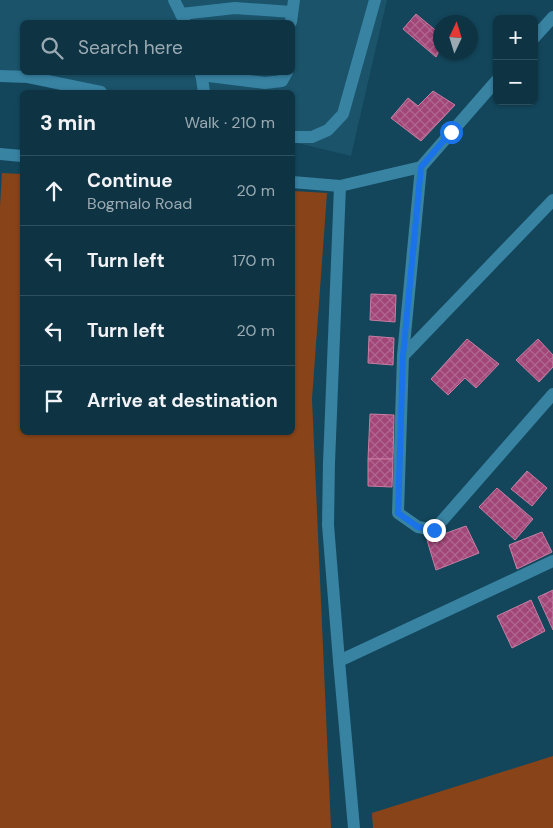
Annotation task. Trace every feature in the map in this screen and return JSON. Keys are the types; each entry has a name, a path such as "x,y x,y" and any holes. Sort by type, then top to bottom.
{"street":[{"path":"174,0 183,18 235,8 293,11"},
{"path":"295,137 312,137 328,130 342,114 375,0"},
{"path":"538,33 553,16"},
{"path":"201,75 204,90"},
{"path":"208,75 265,83 282,81 285,75"},
{"path":"0,76 28,77 91,90"},
{"path":"295,182 340,186 421,167 493,85"},
{"path":"0,154 20,156"},
{"path":"421,167 403,356 398,513 418,527 434,530 553,394"},
{"path":"340,186 328,525 354,828"},
{"path":"403,356 553,200"},
{"path":"339,661 553,561"}],"shaded area":[{"path":"0,0 387,0 351,156 295,142 295,90 68,90 22,80 0,81"},
{"path":"2,173 20,174 20,435 295,435 295,191 327,193 312,399 331,828 0,828 0,207"},
{"path":"553,756 553,828 373,828 372,813"}],"building":[{"path":"416,14 433,28 433,54 403,29"},
{"path":"433,91 455,105 421,141 391,118 408,98 418,106"},
{"path":"371,294 396,295 395,322 370,320"},
{"path":"369,336 394,338 393,365 368,363"},
{"path":"467,339 499,364 476,388 465,378 448,395 431,379"},
{"path":"538,339 553,355 553,367 539,382 516,360"},
{"path":"370,414 394,415 393,459 368,459"},
{"path":"368,459 393,459 392,487 368,486"},
{"path":"527,471 547,488 532,506 511,489"},
{"path":"497,488 533,519 515,540 479,507"},
{"path":"466,526 479,553 436,570 427,540"},
{"path":"542,532 552,552 517,569 509,545"},
{"path":"553,590 553,630 538,597"},
{"path":"531,600 545,631 512,648 497,616"}],"route":[{"path":"434,530 418,527 398,513 403,356 421,167 451,132"}]}
